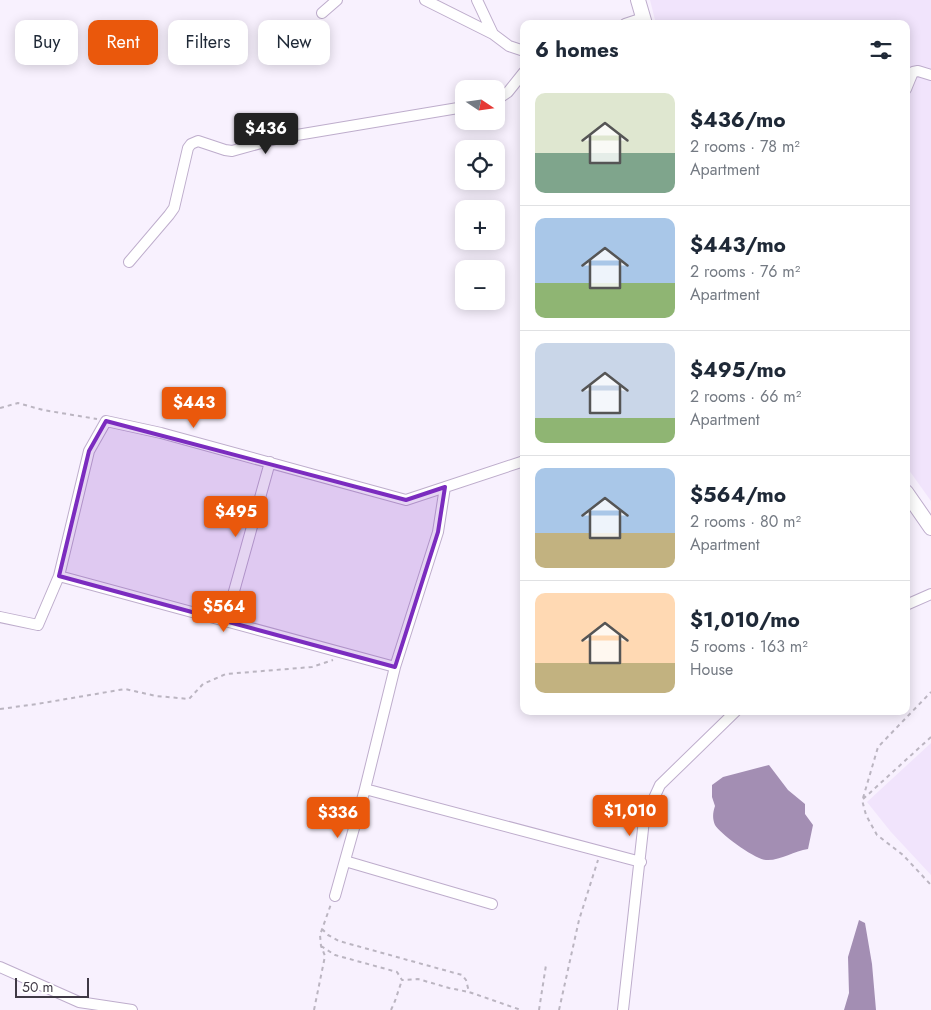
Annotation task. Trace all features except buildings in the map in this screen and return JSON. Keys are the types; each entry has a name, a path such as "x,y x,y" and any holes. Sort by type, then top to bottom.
{"main road":[{"path":"638,0 644,20"},
{"path":"910,498 931,528"}],"street":[{"path":"322,13 337,0"},
{"path":"425,0 493,34 509,46 520,50"},
{"path":"477,0 493,34"},
{"path":"910,79 913,72 918,71 931,75"},
{"path":"505,94 520,77"},
{"path":"129,262 174,208 188,148 194,142 198,141 232,151 279,138 455,109"},
{"path":"0,618 38,625 59,576 89,452 106,421 161,433 406,500 520,462"},
{"path":"226,620 270,462"},
{"path":"335,896 365,789 395,667 438,532 446,487"},
{"path":"59,576 395,667"},
{"path":"910,603 931,594"},
{"path":"623,1010 641,862 644,820 660,785 732,715"},
{"path":"365,789 641,862"},
{"path":"345,861 492,904"},
{"path":"0,967 80,1002 132,1010"}],"path":[{"path":"0,408 18,403 43,410 106,421"},
{"path":"0,709 125,689 156,696 189,698 203,684 226,674 312,667 350,654"},
{"path":"910,714 931,692"},
{"path":"909,715 878,747 862,800 866,815 877,835 904,855 931,885"},
{"path":"862,800 931,737"},
{"path":"559,1010 579,920 600,851"},
{"path":"314,1010 325,956 320,946 320,935 335,896"},
{"path":"322,930 339,941 462,974 466,980 469,992"},
{"path":"320,946 335,955 397,972 402,980 396,1001 391,1010"},
{"path":"539,1010 546,965"},
{"path":"402,980 418,979 469,992 521,1010"},
{"path":"506,1010 510,1007"}],"highlighted area":[{"path":"106,421 406,500 445,487 438,532 395,667 59,576 89,451"}],"shaded area":[{"path":"650,0 931,0 931,501 910,472 910,20 655,20"},
{"path":"931,743 931,875 891,832 867,802"},
{"path":"769,765 788,790 805,804 805,814 813,825 808,849 776,859 766,860 755,856 739,846 715,825 713,820 715,806 712,797 712,785 723,777"},
{"path":"859,920 865,923 872,964 876,1010 844,1010 849,993 848,957"}]}
